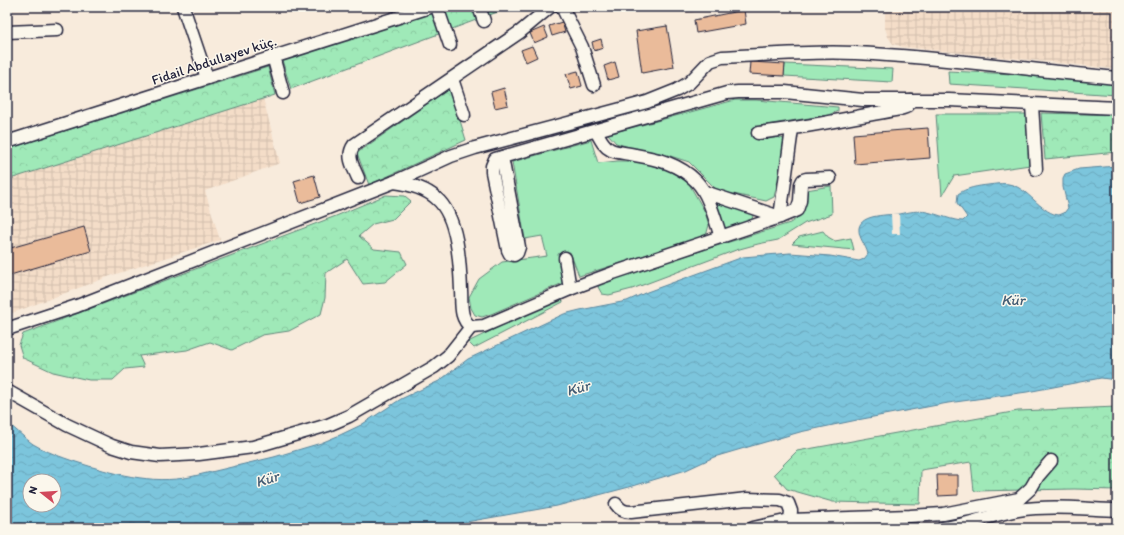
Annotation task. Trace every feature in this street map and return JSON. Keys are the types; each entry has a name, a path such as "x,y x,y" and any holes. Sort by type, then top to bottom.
{"street":[{"path":"183,7 207,78"},
{"name":"Fidail Abdullayev küç.","path":"7,142 430,7"},
{"path":"437,7 450,45"},
{"path":"479,7 484,21"},
{"path":"358,178 350,158 350,150 354,145 520,32 550,7"},
{"path":"562,7 582,46 594,85"},
{"path":"7,32 57,30"},
{"path":"7,329 77,306 394,182 451,156 475,148 647,102 689,83 710,61 722,57 804,53 854,53 934,59 1117,78"},
{"path":"273,56 283,93"},
{"path":"452,79 464,115"},
{"path":"502,157 519,247 517,253 514,255 510,254 508,250 492,172 493,162 502,157 727,93 785,92 863,100 950,100 1117,108"},
{"path":"758,133 792,129 833,120 900,109 907,107 910,104 910,100"},
{"path":"1032,105 1036,169"},
{"path":"780,217 792,129"},
{"path":"596,131 603,143 610,149 656,158 668,162 681,169 697,181 705,192 721,237"},
{"path":"394,182 407,184 425,191 437,198 447,212 457,246 460,270 462,314 465,322 471,327 484,326 570,289 613,273 794,212 799,206 801,184 803,180 830,178"},
{"path":"705,192 780,217"},
{"path":"565,258 570,289"},
{"path":"7,391 67,425 112,446 131,452 160,456 207,453 252,447 328,424 349,416 434,367 448,356 471,327"},
{"path":"753,528 790,520 943,514 1019,499 1032,488 1038,476 1051,461"},
{"path":"616,504 624,512 630,512 747,499 774,499 788,503 791,511 790,520"},
{"path":"943,528 1017,510 1040,507 1117,510"}],"shaded area":[{"path":"686,7 734,7 687,13"},
{"path":"885,7 1117,7 1117,69 903,47 893,44 888,37 885,28"},
{"path":"263,98 280,163 205,191 220,240 113,275 7,315 7,180"}],"green space":[{"path":"450,7 511,7 291,89 282,60"},
{"path":"785,64 893,69 892,82 784,76"},
{"path":"268,67 275,95 7,180 7,150 10,148"},
{"path":"948,71 1014,74 1117,83 1117,95 949,84"},
{"path":"450,88 466,140 369,185 357,153"},
{"path":"735,100 756,100 838,107 838,111 828,115 759,126 761,138 777,137 784,139 780,173 774,197 766,201 716,189 689,162 661,153 632,148 616,143 608,134"},
{"path":"1041,113 1117,115 1117,152 1045,159"},
{"path":"936,114 1026,114 1030,165 954,176 942,196"},
{"path":"591,140 598,163 644,161 668,169 688,182 705,212 709,225 706,236 579,276 570,252 558,254 563,283 491,314 482,317 475,315 471,308 469,297 479,279 502,262 547,256 542,236 525,239 512,162"},
{"path":"831,186 832,214 805,223 778,240 736,250 632,289 609,295 602,294 598,287 601,282 790,223 802,213 806,190"},
{"path":"386,195 405,196 411,201 393,219 373,224 359,236 374,249 401,252 407,264 385,282 363,284 347,259 326,273 325,298 321,314 289,331 262,335 232,350 210,342 187,350 139,356 144,367 125,369 113,380 89,380 53,372 23,358 19,345 23,334 336,216"},
{"path":"719,201 751,212 753,216 751,222 732,229 723,227 715,204"},
{"path":"823,231 828,237 835,241 851,238 854,250 792,244 799,237"},
{"path":"562,296 563,302 474,348 468,342"},
{"path":"1117,407 1117,490 1074,489 974,491 971,462 921,470 920,504 833,502 787,489 774,474 797,451 1018,411"}],"water":[{"name":"Kür","path":"1117,166 1117,380 1101,378 1027,392 948,403 800,432 714,457 686,470 557,506 432,528 7,528 7,423 38,447 89,466 117,474 146,479 161,480 190,477 274,457 321,443 340,435 361,425 401,399 439,381 468,359 564,314 627,301 647,292 743,257 790,253 830,256 859,261 864,259 868,254 860,235 859,228 861,223 865,220 876,216 920,211 963,221 967,217 957,203 958,194 965,190 984,185 1002,184 1009,184 1021,189 1047,211 1059,215 1064,213 1068,208 1063,187 1063,178 1065,174 1079,169"}],"pier":[{"path":"891,214 899,214 900,234 892,234"}],"building":[{"path":"744,10 746,24 696,33 694,20"},
{"path":"562,22 565,32 552,36 549,26"},
{"path":"667,26 674,67 642,73 636,31"},
{"path":"544,27 548,37 534,43 530,33"},
{"path":"601,39 603,48 594,51 592,42"},
{"path":"532,46 537,57 526,62 521,50"},
{"path":"615,62 619,77 608,80 604,66"},
{"path":"750,62 785,64 784,76 749,74"},
{"path":"578,71 582,86 571,89 566,74"},
{"path":"504,88 508,105 495,108 491,92"},
{"path":"928,128 930,158 855,164 853,134"},
{"path":"314,175 320,197 300,203 294,181"},
{"path":"84,227 91,251 7,276 7,249"},
{"path":"937,475 958,475 958,495 938,496"}]}
